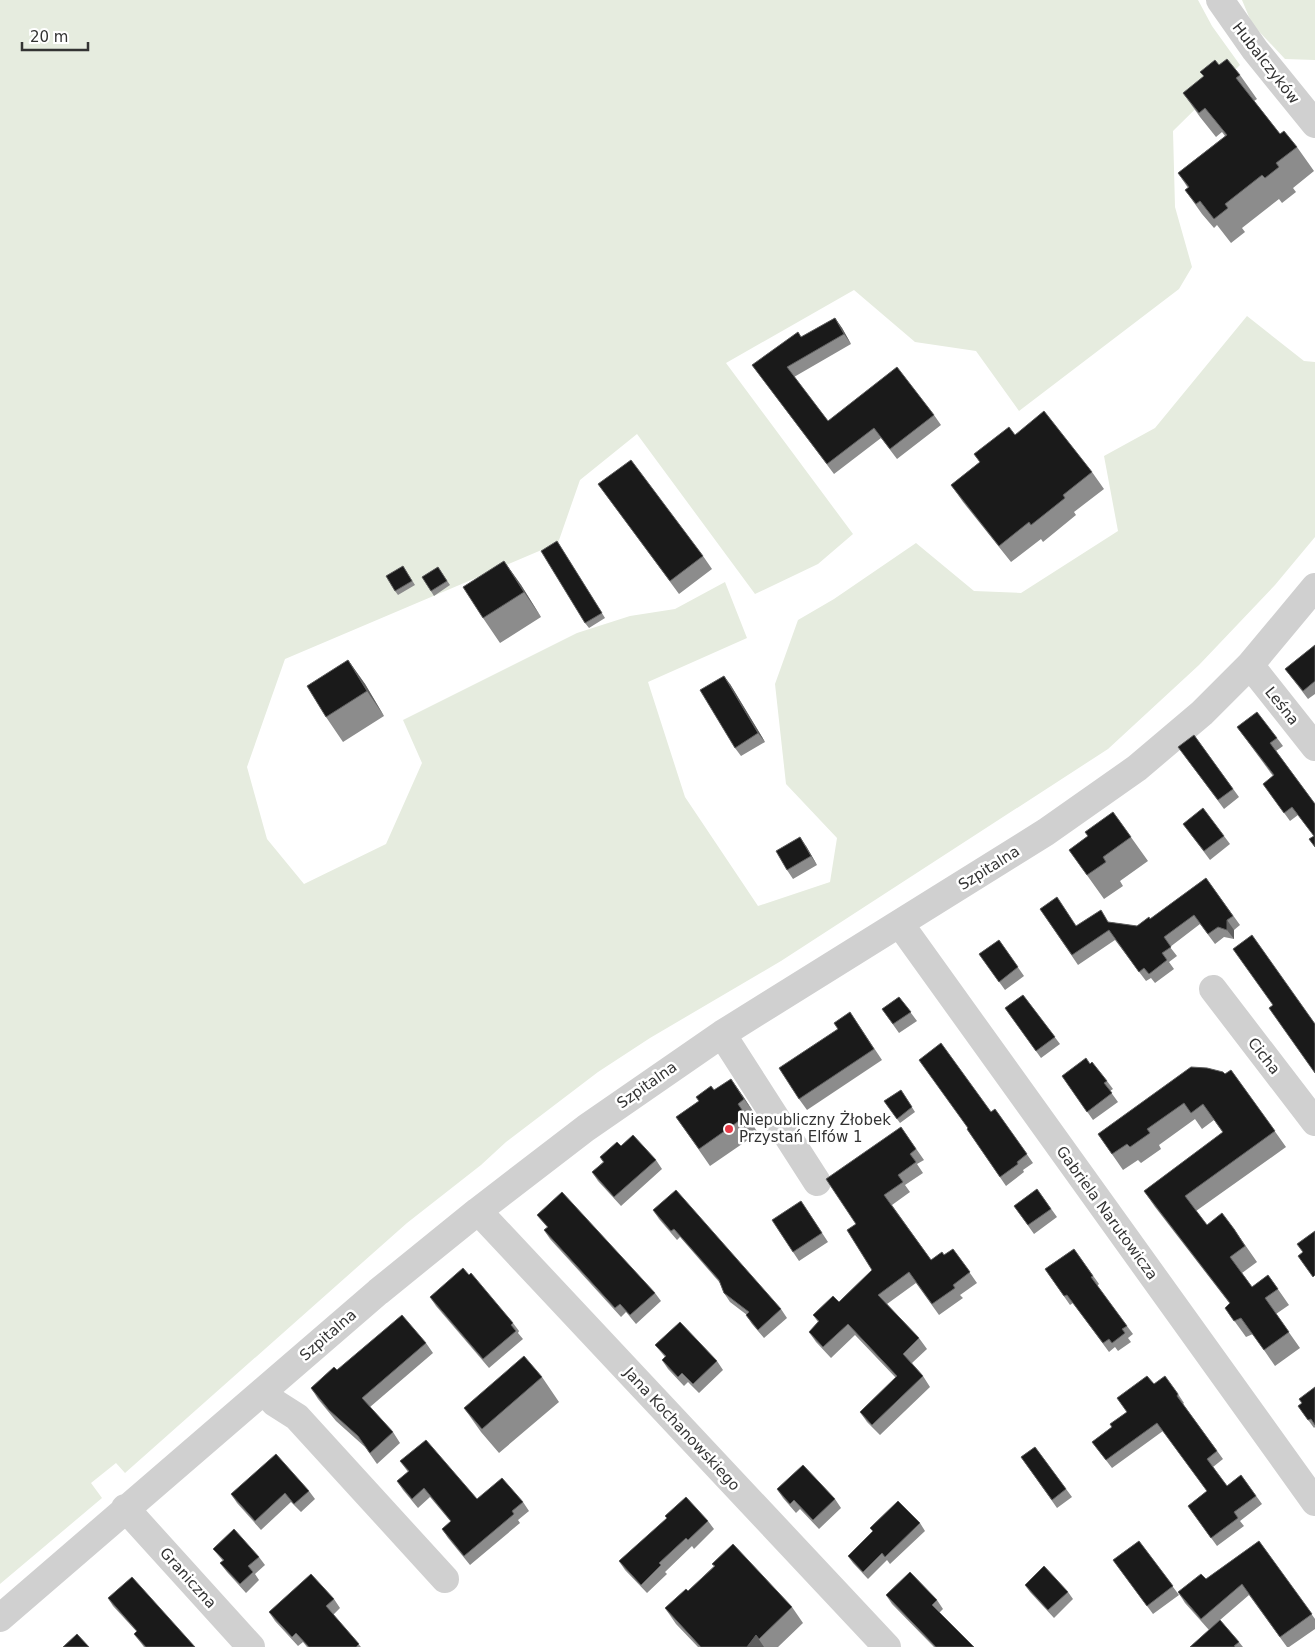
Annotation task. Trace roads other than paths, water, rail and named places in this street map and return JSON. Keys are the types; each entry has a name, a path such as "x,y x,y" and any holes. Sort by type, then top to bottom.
{"street":[{"name":"Hubalczyków","path":"1220,0 1255,50 1315,124"},
{"name":"Szpitalna","path":"0,1618 378,1292 478,1211 586,1128 722,1034 1046,832 1101,794 1172,740 1250,665 1315,587"},
{"name":"Leśna","path":"1250,665 1315,747"},
{"name":"Gabriela Narutowicza","path":"900,924 1315,1502"},
{"name":"Cicha","path":"1213,989 1315,1122"},
{"path":"722,1034 818,1182"},
{"name":"Jana Kochanowskiego","path":"478,1211 887,1647"},
{"path":"264,1391 275,1403 297,1417 445,1579"},
{"name":"Graniczna","path":"126,1508 251,1647"}],"place":[{"name":"Niepubliczny Żłobek Przystań Elfów 1","path":"729,1129"}]}
